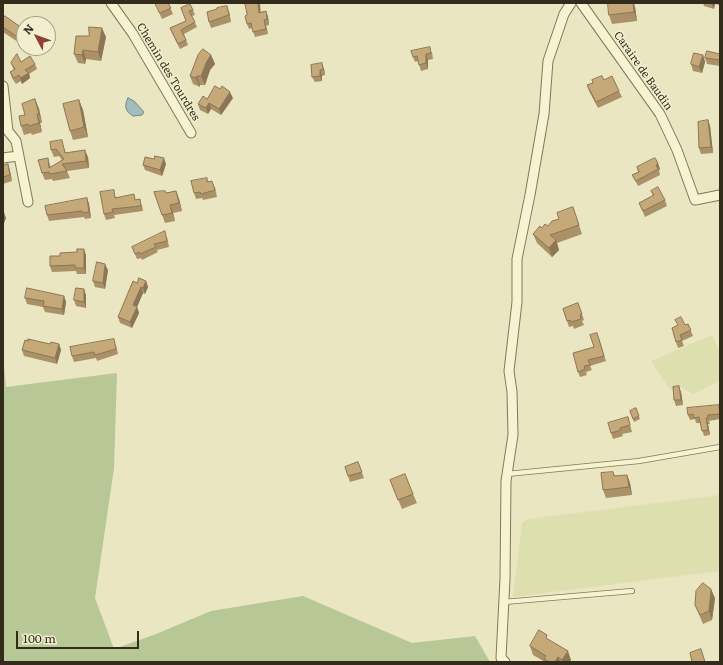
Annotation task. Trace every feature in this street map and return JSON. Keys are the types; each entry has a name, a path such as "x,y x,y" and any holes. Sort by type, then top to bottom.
{"street":[{"name":"Chemin des Tourdres","path":"111,3 133,34 191,133"},
{"path":"505,662 501,658 507,474 513,435 512,392 509,371 517,302 517,259 544,114 548,60 564,14 571,3"},
{"name":"Caraire de Baudin","path":"581,3 660,114 677,150 695,200 720,195"},
{"path":"3,86 8,131 16,141 28,202"},
{"path":"3,158 18,156"}],"lane":[{"path":"507,474 639,461 720,447"},
{"path":"504,602 632,591"}],"green space":[{"path":"712,335 720,352 720,381 693,394 681,387 670,390 651,361"},
{"path":"3,356 6,387 117,373 114,468 95,598 114,649 156,634 211,611 303,596 412,643 475,636 490,662 3,662"},
{"path":"720,495 720,571 513,597 522,523 527,519"}],"water":[{"path":"128,98 134,101 144,112 142,115 133,116 128,112 126,103"}],"building":[{"path":"155,3 168,3 171,8 160,13"},
{"path":"245,3 258,3 259,13 266,11 267,19 264,20 266,29 253,32 251,23 247,24 245,16 247,15"},
{"path":"608,3 633,3 634,12 609,15"},
{"path":"190,4 193,10 189,11 195,22 181,30 186,40 178,44 170,28 186,21 181,8"},
{"path":"227,6 229,15 209,22 207,12"},
{"path":"5,16 16,24 16,36 3,27 3,19"},
{"path":"89,27 102,28 98,52 83,50 82,55 74,54 76,36 89,36"},
{"path":"430,47 431,53 426,54 426,63 419,65 417,56 413,57 411,51"},
{"path":"203,49 211,55 201,76 197,76 196,78 190,76 198,55"},
{"path":"707,51 720,54 720,60 705,58"},
{"path":"694,53 703,55 699,67 691,64"},
{"path":"16,56 18,56 21,62 30,56 35,64 25,70 29,73 20,78 19,75 14,78 10,72 15,69 11,63"},
{"path":"322,63 323,69 320,70 320,76 312,77 311,65"},
{"path":"602,76 604,80 612,76 619,91 596,102 587,85 593,83 592,80"},
{"path":"215,86 220,89 222,86 230,92 219,109 209,103 206,108 198,104 203,96 207,99"},
{"path":"35,99 39,114 37,114 39,123 29,126 28,124 21,126 19,116 25,115 22,104"},
{"path":"79,100 84,127 70,131 63,104"},
{"path":"708,120 711,147 699,148 698,122"},
{"path":"62,140 65,153 85,150 86,161 62,164 67,171 50,174 49,172 42,173 38,160 48,158 49,168 64,159 56,149 51,150 50,142"},
{"path":"155,156 164,158 160,170 143,165 145,157 154,159"},
{"path":"655,158 658,163 656,165 658,169 636,181 632,175 639,172 637,167"},
{"path":"8,164 10,175 3,177 3,166"},
{"path":"207,178 207,182 212,181 215,190 201,194 200,192 194,193 191,181"},
{"path":"658,187 665,200 643,211 639,203 654,195 651,191"},
{"path":"114,190 115,198 134,194 135,200 140,199 141,206 112,209 113,212 104,214 100,192"},
{"path":"165,191 166,193 176,191 179,203 170,205 172,213 162,215 154,192"},
{"path":"87,198 89,212 83,213 82,211 47,215 45,206"},
{"path":"573,207 579,225 550,235 556,240 549,248 533,234 540,226 542,228 545,224 548,226 552,221 559,219 557,213"},
{"path":"165,231 167,241 154,244 156,247 140,254 139,252 135,254 132,247"},
{"path":"77,249 84,249 84,268 75,268 75,265 50,266 50,256 60,256 60,253 77,252"},
{"path":"97,262 105,264 103,283 93,281"},
{"path":"139,278 146,281 143,288 141,287 133,305 137,307 130,322 118,317 133,281 137,283"},
{"path":"27,288 64,296 62,309 43,306 44,301 25,298"},
{"path":"76,288 84,289 84,302 74,300"},
{"path":"578,303 582,314 580,315 581,319 571,322 570,320 567,321 563,309"},
{"path":"681,317 685,325 688,324 691,330 680,335 682,340 676,342 672,328 678,325 675,320"},
{"path":"597,333 604,356 588,360 590,365 584,366 585,369 578,372 573,353 594,347 590,335"},
{"path":"28,339 50,344 51,342 59,344 55,358 22,350 25,340 28,341"},
{"path":"114,339 116,349 95,355 94,352 72,356 70,347"},
{"path":"679,386 681,400 674,400 673,387"},
{"path":"719,405 720,414 708,415 708,418 706,418 708,430 702,431 699,417 694,418 693,414 688,415 687,408"},
{"path":"636,408 639,416 633,419 630,411"},
{"path":"628,417 630,425 611,433 608,423"},
{"path":"358,462 362,472 348,476 345,467"},
{"path":"613,472 614,476 627,475 629,487 603,490 601,473"},
{"path":"405,474 413,494 398,500 390,480"},
{"path":"703,583 711,589 709,611 700,615 695,605 696,591"},
{"path":"539,630 547,635 546,638 568,651 562,660 558,657 555,662 550,662 544,659 546,656 530,646"},
{"path":"701,649 705,662 692,662 690,653"}]}
